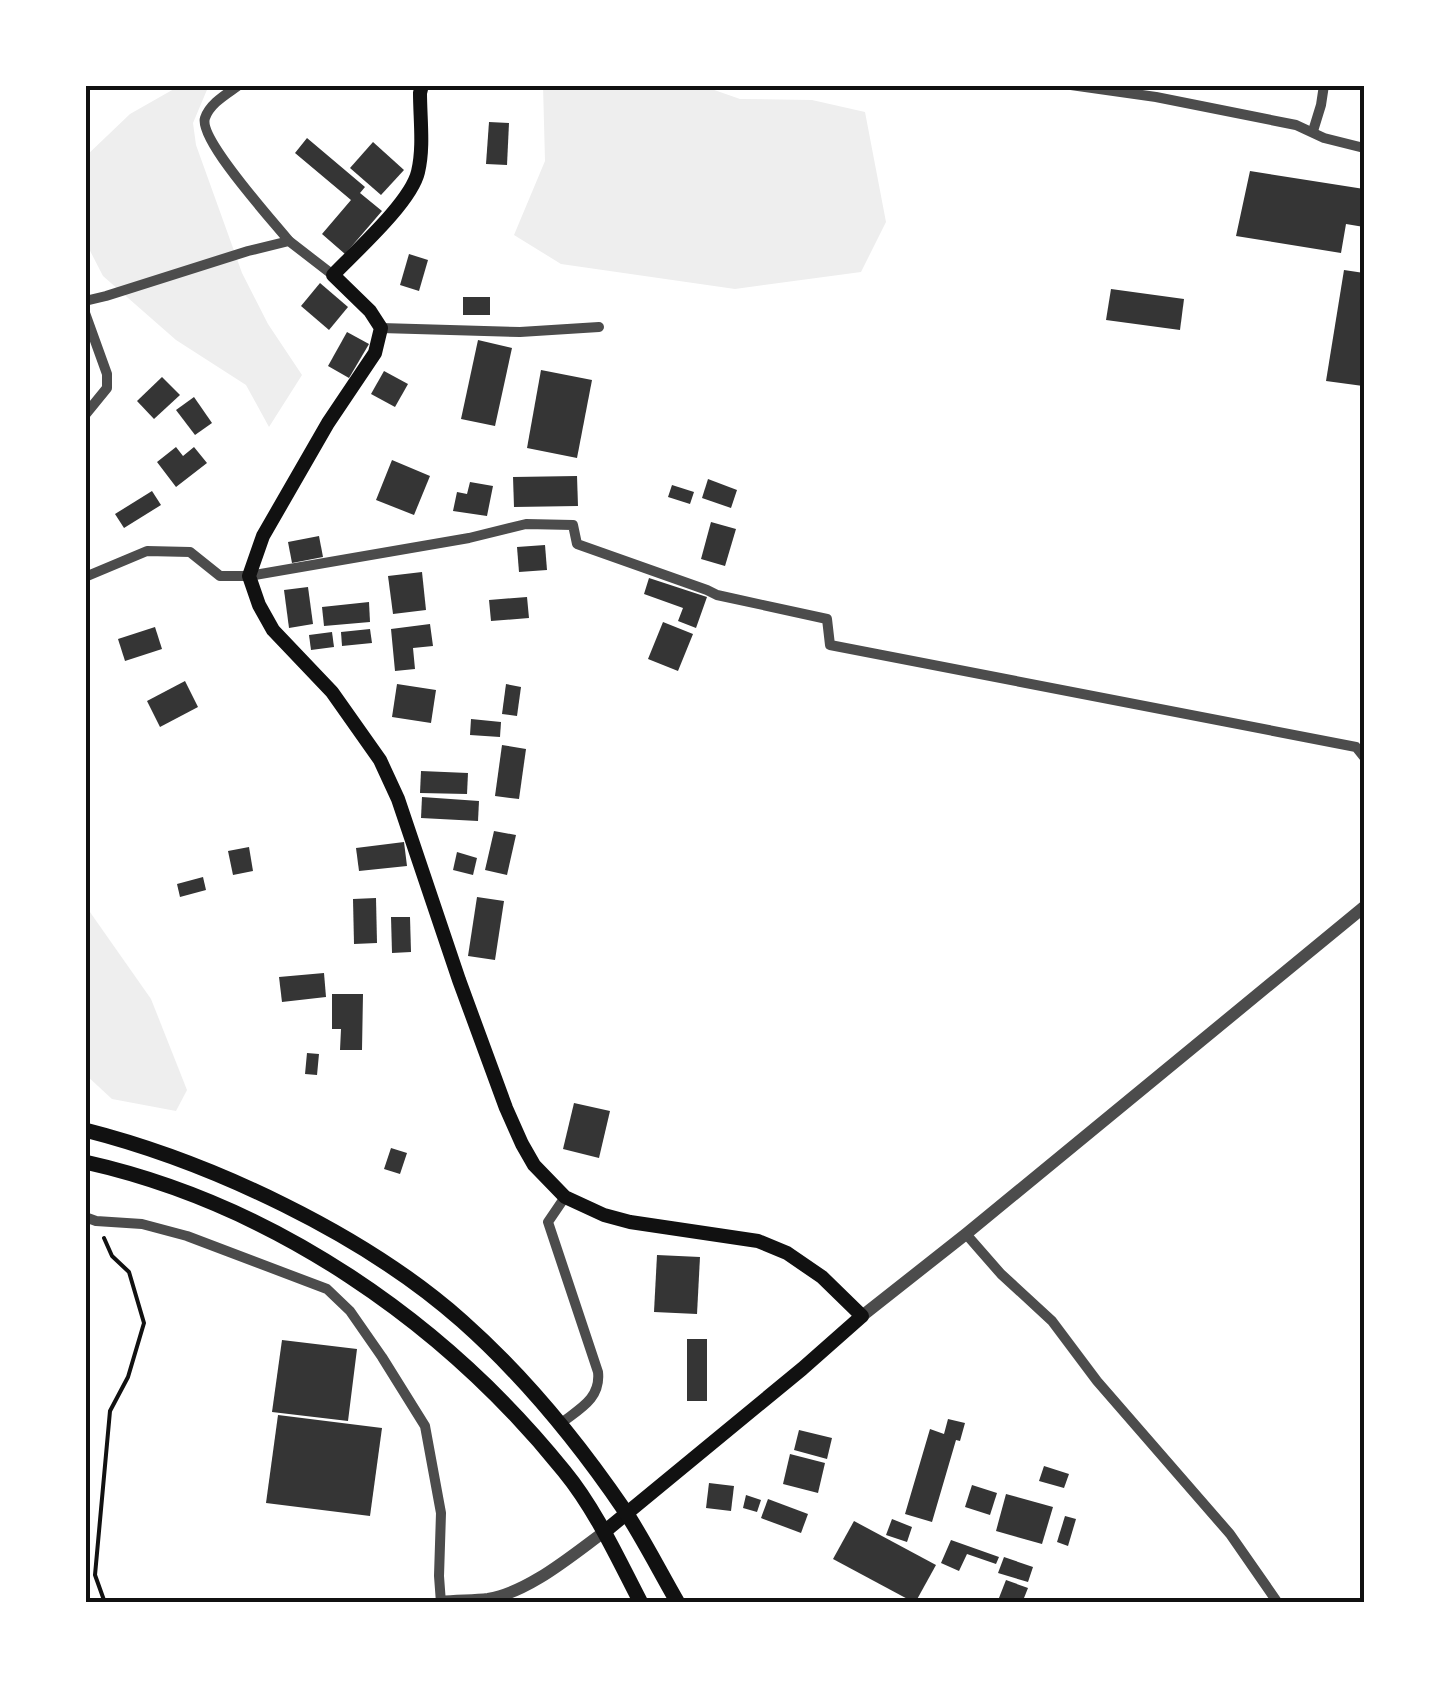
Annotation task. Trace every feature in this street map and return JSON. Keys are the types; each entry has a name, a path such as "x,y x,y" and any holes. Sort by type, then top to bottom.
{"highway":[{"path":"85,1130 206,1169 290,1209 361,1246 458,1318 560,1424 626,1512 678,1603"},
{"path":"85,1162 187,1192 274,1231 381,1298 463,1365 567,1474 642,1603"}],"main road":[{"path":"422,85 418,176 409,193 334,276 370,311 381,328 376,354 328,423 270,524 249,576 259,605 273,630 332,692 380,760 398,798 506,1108 534,1164 565,1197 604,1215 758,1240 787,1253 822,1276 862,1316 604,1532"}],"street":[{"path":"239,85 212,105 205,116 204,126 214,148 289,241 334,276"},
{"path":"1070,85 1156,97 1296,125 1324,138 1364,148"},
{"path":"1313,131 1324,85"},
{"path":"85,301 289,241"},
{"path":"85,313 107,374 107,388 85,414"},
{"path":"381,328 520,332 599,328"},
{"path":"85,577 146,551 190,552 220,576 249,576 469,538 526,524 573,525 577,544 717,596 827,619 830,645 1356,747 1364,756"},
{"path":"862,1316 1364,907"},
{"path":"560,1424 594,1396 599,1385 548,1222 565,1197"},
{"path":"91,1219 142,1224 187,1236 327,1289 350,1311 425,1426 441,1513 441,1602 488,1599 510,1592 549,1572 604,1532"},
{"path":"966,1234 1001,1274 1052,1321 1097,1381 1230,1534 1278,1603"}],"path":[{"path":"91,1219 112,1256 129,1272 144,1323 128,1378 110,1410 95,1574 105,1603"}],"shaded area":[{"path":"181,85 209,85 193,123 196,145 242,273 268,324 302,375 269,427 246,385 176,340 103,276 85,241 85,157 130,114"},
{"path":"543,85 700,85 740,99 812,100 865,112 886,222 861,272 735,289 561,264 514,235 545,161"},
{"path":"85,905 151,999 187,1090 176,1111 112,1099 85,1074"}],"building":[{"path":"489,122 509,123 507,165 486,164"},
{"path":"307,138 365,187 360,193 382,211 345,254 322,234 351,200 295,153"},
{"path":"373,142 404,170 381,195 350,168"},
{"path":"1250,171 1364,189 1364,227 1346,224 1341,253 1236,236"},
{"path":"409,254 428,260 419,291 400,285"},
{"path":"1344,270 1364,273 1363,386 1326,381"},
{"path":"320,283 348,307 329,330 301,306"},
{"path":"1111,289 1184,299 1180,330 1106,320"},
{"path":"463,297 490,297 490,315 463,315"},
{"path":"347,332 369,344 349,378 328,366"},
{"path":"478,340 512,348 495,426 461,419"},
{"path":"541,370 592,380 577,458 527,448"},
{"path":"384,371 408,384 395,407 371,394"},
{"path":"162,377 180,395 154,419 137,401"},
{"path":"194,397 212,423 195,435 176,410"},
{"path":"176,447 183,456 194,447 207,463 176,487 157,462"},
{"path":"392,460 430,476 414,515 376,500"},
{"path":"577,476 578,506 514,507 513,477"},
{"path":"708,479 737,490 731,508 702,498"},
{"path":"470,482 493,486 487,516 453,511 457,492 467,494"},
{"path":"672,485 694,492 690,504 668,497"},
{"path":"152,491 161,505 124,528 115,514"},
{"path":"711,522 736,529 725,566 701,559"},
{"path":"319,536 323,557 292,563 288,542"},
{"path":"545,545 547,570 519,572 517,547"},
{"path":"422,572 426,610 393,614 388,576"},
{"path":"649,578 707,597 696,628 678,621 683,608 644,594"},
{"path":"308,587 313,624 289,628 284,590"},
{"path":"527,597 529,618 491,621 489,600"},
{"path":"369,602 370,622 324,626 322,607"},
{"path":"663,622 693,634 678,671 648,659"},
{"path":"430,624 433,646 413,648 415,669 395,671 391,629"},
{"path":"155,627 162,649 125,661 118,639"},
{"path":"370,629 372,643 342,646 341,632"},
{"path":"332,632 334,647 311,650 309,635"},
{"path":"185,681 198,707 160,727 147,701"},
{"path":"397,684 436,690 431,723 392,717"},
{"path":"506,684 521,687 517,716 502,714"},
{"path":"471,719 501,722 500,737 470,735"},
{"path":"502,745 526,749 519,799 495,796"},
{"path":"421,771 468,773 467,794 420,793"},
{"path":"422,797 479,801 478,821 421,818"},
{"path":"494,831 516,835 507,875 485,870"},
{"path":"404,842 407,866 359,871 356,848"},
{"path":"249,847 253,871 233,875 228,851"},
{"path":"457,852 477,858 473,875 453,870"},
{"path":"203,877 206,890 180,897 177,884"},
{"path":"477,897 504,901 495,960 468,956"},
{"path":"376,898 377,943 354,944 353,899"},
{"path":"391,917 410,917 411,952 392,953"},
{"path":"324,973 326,997 282,1002 279,977"},
{"path":"332,994 363,994 362,1050 340,1050 341,1029 332,1029"},
{"path":"307,1053 319,1054 317,1075 305,1074"},
{"path":"574,1103 610,1111 599,1158 563,1149"},
{"path":"391,1148 407,1153 400,1174 384,1169"},
{"path":"657,1255 700,1257 697,1314 654,1312"},
{"path":"687,1339 707,1339 707,1401 687,1401"},
{"path":"282,1340 357,1349 348,1421 272,1412"},
{"path":"278,1415 382,1428 370,1516 266,1503"},
{"path":"948,1419 965,1423 960,1441 956,1440 932,1522 905,1514 930,1429 944,1434"},
{"path":"799,1430 832,1438 827,1459 794,1450"},
{"path":"790,1454 825,1463 818,1493 783,1484"},
{"path":"1044,1466 1069,1474 1064,1488 1039,1481"},
{"path":"709,1483 734,1486 731,1511 706,1508"},
{"path":"972,1485 997,1493 990,1515 965,1507"},
{"path":"1006,1494 1053,1507 1042,1544 996,1531"},
{"path":"746,1495 761,1500 757,1512 743,1508"},
{"path":"768,1499 808,1514 801,1533 761,1518"},
{"path":"1065,1516 1076,1519 1068,1546 1057,1542"},
{"path":"892,1519 912,1527 907,1542 886,1535"},
{"path":"854,1521 936,1565 915,1603 833,1559"},
{"path":"951,1540 999,1557 996,1564 967,1554 959,1571 941,1563"},
{"path":"1004,1557 1033,1567 1028,1582 998,1573"},
{"path":"1006,1580 1028,1588 1022,1603 997,1603"}]}
